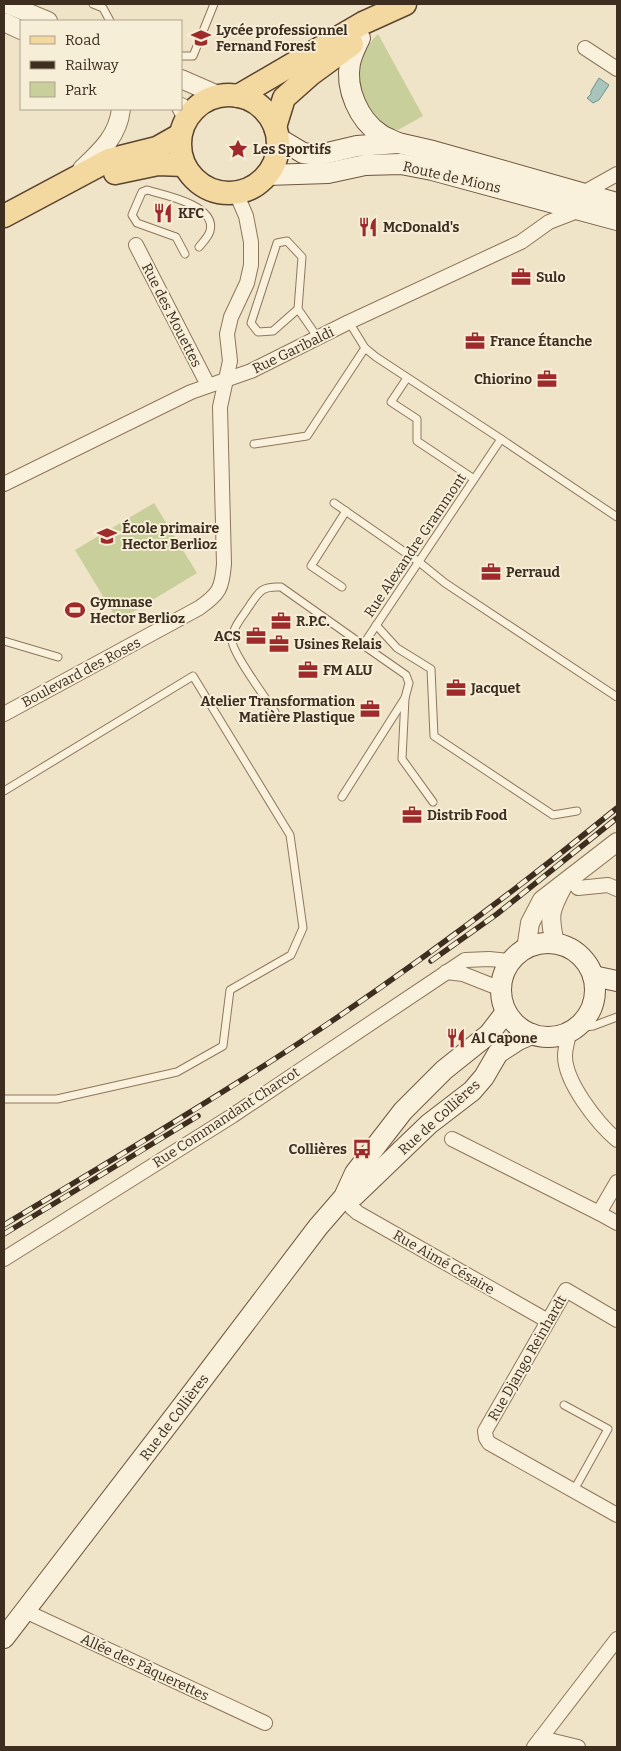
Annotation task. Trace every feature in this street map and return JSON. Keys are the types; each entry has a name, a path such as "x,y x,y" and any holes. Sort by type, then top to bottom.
{"main road":[{"path":"276,132 284,98 311,74 406,4"},
{"path":"4,216 108,160 157,148 183,120 207,100 229,96 363,23 406,4"},
{"name":"Route de Mions","path":"360,38 350,64 350,87 359,112 380,134 398,143 433,151 582,201"},
{"path":"183,120 180,150 184,165 193,178 205,188 220,193 236,193 253,187 267,175 274,164 278,151 276,132 269,116 261,107 250,100 229,96"},
{"name":"Route de Mions","path":"276,132 286,144 303,153 319,155 357,146 398,143"},
{"path":"68,182 158,164 184,165"},
{"name":"Route de Mions","path":"267,175 328,173 365,165 401,164 614,207"},
{"path":"555,944 573,950 582,957 589,967 595,986 594,1001 590,1013 573,1030 548,1037 532,1034 519,1027 506,1012 501,989 503,976 519,955 536,945 555,944"},
{"path":"593,976 617,981"},
{"name":"Rue de Collières","path":"4,1638 318,1227 344,1197 355,1173 403,1111 444,1070 489,1034 506,1012"},
{"name":"Rue de Collières","path":"344,1197 354,1196 429,1124 472,1091 484,1077 498,1054 518,1040 532,1034"}],"street":[{"path":"8,4 46,20"},
{"path":"4,22 20,30"},
{"path":"585,48 617,69"},
{"path":"182,79 229,96"},
{"path":"68,182 110,141 118,127 121,110"},
{"name":"Rue Garibaldi","path":"4,484 190,392 251,371 349,322 520,242 582,201 617,174"},
{"name":"Boulevard des Roses","path":"4,714 199,608 214,598 222,582 224,564 220,407 230,361 227,334 231,317 246,283 251,265 251,242 248,225 236,193"},
{"name":"Rue des Mouettes","path":"136,245 208,385"},
{"path":"519,955 530,922 542,900 617,842"},
{"path":"568,881 578,888 608,885 617,889"},
{"path":"555,944 549,918 553,904 568,881"},
{"name":"Rue Commandant Charcot","path":"4,1259 232,1116 465,960 519,955"},
{"path":"446,972 463,974 501,989"},
{"path":"573,1030 565,1057 572,1083 584,1103 617,1140"},
{"path":"452,1139 617,1223"},
{"path":"599,1214 617,1182"},
{"name":"Rue Aimé Césaire","path":"344,1197 358,1213 548,1321"},
{"name":"Rue Django Reinhardt","path":"574,1490 489,1443 485,1431 566,1290 617,1320"},
{"path":"574,1490 617,1515"},
{"name":"Allée des Pâquerettes","path":"25,1611 265,1723"},
{"path":"538,1742 617,1639"},
{"path":"538,1742 578,1747"}],"lane":[{"path":"93,4 103,8 109,20"},
{"path":"182,56 193,56 214,4"},
{"path":"186,254 176,237 137,223 132,215 142,192 147,190 197,206 206,212 211,220 210,231 199,247"},
{"path":"298,309 273,331 258,332 251,323 277,244 287,241 302,256 298,309 318,338"},
{"path":"349,322 365,348 376,357 617,517"},
{"path":"254,444 306,436 365,348"},
{"path":"407,378 391,402 417,419 416,441 474,480"},
{"name":"Rue Alexandre Grammont","path":"363,645 501,439"},
{"path":"334,503 419,562 445,583 617,697"},
{"path":"342,587 310,566 346,511"},
{"path":"275,712 236,653 231,640 235,628 260,591 270,587 281,587 406,674 409,683 405,698 402,758 433,802"},
{"path":"376,626 397,648 431,669 434,736 553,815 577,811"},
{"path":"4,641 58,657"},
{"path":"4,790 192,676 290,835 303,928 291,954 230,990 223,1046 177,1072 57,1099 4,1099"},
{"path":"342,797 405,698"},
{"path":"573,1030 593,1026 617,1017"},
{"path":"564,1405 608,1429 574,1490"}],"green space":[{"path":"378,34 423,116 398,130 383,123 372,113 364,101 360,88 359,74 362,60 368,46"},
{"path":"154,503 197,573 118,621 75,550"}],"water":[{"path":"599,78 609,85 599,100 593,103 587,98"}],"railway":[{"path":"4,1225 187,1114 337,1017 459,931 617,808"},
{"path":"431,961 497,914 617,818"},
{"path":"4,1234 198,1116"}],"place":[{"name":"Lycée professionnel Fernand Forest","path":"201,38"},
{"name":"Les Sportifs","path":"238,149"},
{"name":"KFC","path":"163,213"},
{"name":"McDonald's","path":"368,227"},
{"name":"Sulo","path":"521,277"},
{"name":"France Étanche","path":"475,341"},
{"name":"Chiorino","path":"547,379"},
{"name":"École primaire Hector Berlioz","path":"107,536"},
{"name":"Perraud","path":"491,572"},
{"name":"Gymnase Hector Berlioz","path":"75,610"},
{"name":"R.P.C.","path":"281,621"},
{"name":"ACS","path":"256,636"},
{"name":"Usines Relais","path":"279,644"},
{"name":"FM ALU","path":"308,670"},
{"name":"Jacquet","path":"456,688"},
{"name":"Atelier Transformation Matière Plastique","path":"370,709"},
{"name":"Distrib Food","path":"412,815"},
{"name":"Al Capone","path":"456,1038"},
{"name":"Collières","path":"362,1149"}]}
